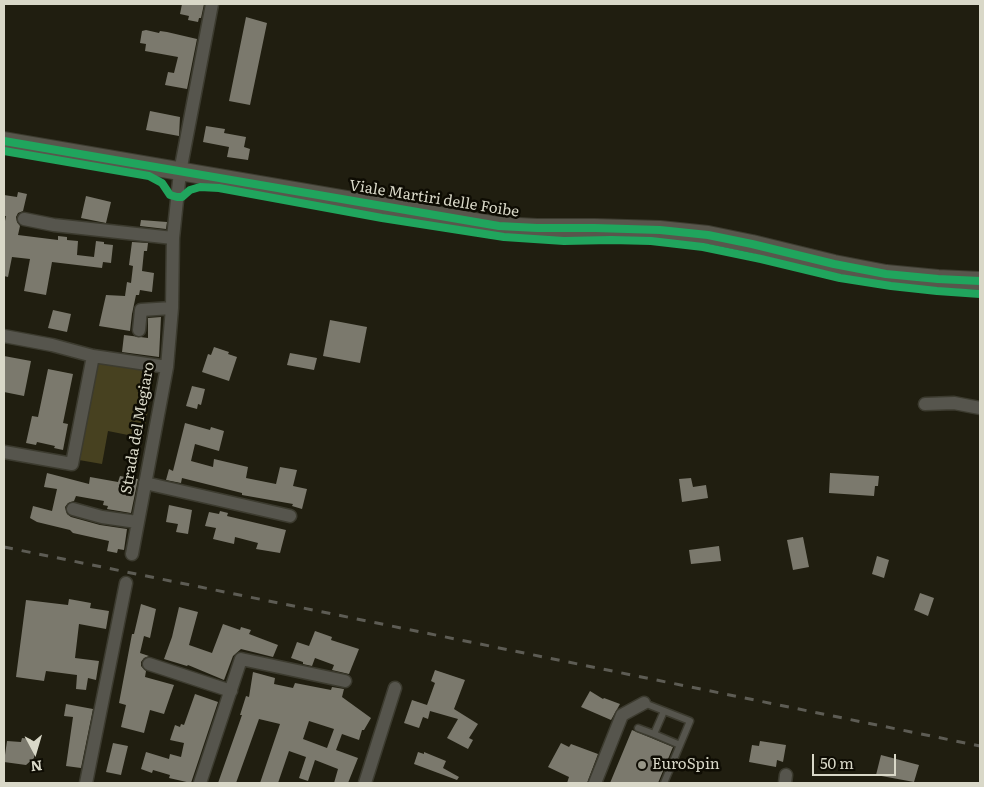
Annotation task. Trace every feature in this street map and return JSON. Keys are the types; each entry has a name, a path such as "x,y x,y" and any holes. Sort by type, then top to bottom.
{"street":[{"name":"Strada del Megiaro","path":"132,554 167,367 172,308 172,238 180,172 212,4"},
{"name":"Viale Martiri delle Foibe","path":"4,141 499,226 660,230 708,235 886,274 980,281"},
{"path":"24,219 54,225 172,238"},
{"path":"139,330 141,310 172,308"},
{"path":"4,336 52,345 93,356 167,367"},
{"path":"4,452 72,464 93,356"},
{"path":"925,404 954,403 980,408"},
{"path":"145,482 290,516"},
{"path":"73,509 102,517 137,522"},
{"path":"86,783 126,583"},
{"path":"200,783 241,659 346,681"},
{"path":"149,664 231,690"},
{"path":"365,783 395,688"},
{"path":"594,783 622,716 644,703"}],"lane":[{"path":"644,703 690,721 666,783"},
{"path":"654,734 664,710"},
{"path":"638,728 680,745"}],"shaded area":[{"path":"98,360 155,371 143,438 108,431 102,464 79,460"}],"building":[{"path":"182,4 204,4 201,18 199,18 198,22 188,20 189,16 180,14"},
{"path":"246,17 267,23 250,105 229,101"},
{"path":"142,31 159,33 160,31 167,32 197,39 187,89 165,85 168,72 174,73 178,57 145,51 146,44 140,43"},
{"path":"150,111 180,117 179,136 146,130"},
{"path":"206,126 225,129 224,133 246,137 244,147 250,149 248,160 227,157 229,147 203,142"},
{"path":"18,192 27,194 23,211 18,213 16,217 20,226 18,235 58,240 58,236 67,237 67,240 78,241 77,255 94,257 96,241 104,242 104,244 113,245 111,263 103,262 102,268 52,262 46,295 24,291 30,259 12,257 8,277 4,276 4,226 6,216 4,216 4,195 17,197"},
{"path":"86,196 111,202 106,223 81,218"},
{"path":"141,220 167,222 166,229 140,226"},
{"path":"132,242 148,243 147,251 144,251 142,271 154,273 152,292 140,290 139,295 136,295 130,331 99,326 106,295 125,296 127,282 131,283 133,266 129,265"},
{"path":"53,310 71,314 67,332 48,328"},
{"path":"161,317 159,357 122,352 124,335 148,338 148,318"},
{"path":"330,320 367,327 360,363 323,356"},
{"path":"214,347 237,357 229,381 202,372 208,354 211,355"},
{"path":"290,353 317,358 314,370 287,365"},
{"path":"4,356 31,361 24,396 4,392"},
{"path":"48,369 73,374 63,423 68,424 63,450 37,442 36,445 26,443 32,416 38,417"},
{"path":"192,386 205,389 201,405 198,404 197,409 186,406"},
{"path":"185,423 210,430 211,427 224,431 219,451 195,444 191,461 213,467 214,459 248,467 246,478 276,484 280,467 297,470 293,486 307,489 302,509 292,506 293,504 242,495 242,493 182,478 181,483 166,480 169,469 173,471"},
{"path":"47,473 89,484 90,477 118,482 120,476 138,479 131,513 107,509 108,506 103,505 104,501 76,496 74,501 68,503 65,507 67,514 71,517 100,525 127,529 124,550 118,549 117,553 107,551 109,541 73,533 70,530 37,522 30,518 33,506 52,511 57,489 44,487"},
{"path":"830,473 879,476 878,486 875,486 874,496 829,493"},
{"path":"691,478 693,487 706,485 708,498 682,502 679,479"},
{"path":"169,505 192,510 188,534 176,532 178,524 166,522"},
{"path":"220,511 228,513 227,516 286,530 280,553 256,549 258,543 235,537 234,544 213,539 216,528 205,526 209,512 219,514"},
{"path":"803,537 809,567 793,570 787,540"},
{"path":"719,546 721,561 691,564 689,550"},
{"path":"877,556 889,560 884,578 872,574"},
{"path":"920,593 934,598 928,616 914,610"},
{"path":"69,599 91,603 90,608 109,611 106,629 79,624 75,658 99,661 96,680 88,678 86,690 76,689 77,675 46,671 44,681 16,677 26,600 68,605"},
{"path":"141,604 156,609 150,638 144,636 140,653 149,656 141,662 141,666 146,671 145,677 174,685 164,714 150,710 144,733 121,727 126,705 119,703 132,634 134,634"},
{"path":"179,607 198,612 189,645 212,653 223,624 240,630 241,627 251,630 249,634 278,645 273,657 241,649 233,656 224,680 188,665 164,659 172,637"},
{"path":"315,631 332,637 331,640 359,649 349,674 332,670 334,665 315,658 312,666 291,658 297,642 309,646"},
{"path":"435,670 465,680 454,709 478,724 469,738 473,740 468,749 447,738 458,719 430,711 428,719 423,717 419,728 404,723 412,700 427,705 435,683 431,681"},
{"path":"253,672 275,678 274,684 293,688 295,683 331,690 332,687 344,689 342,697 371,718 364,730 362,730 359,740 342,734 336,750 358,758 348,783 334,783 338,769 315,760 308,781 299,778 306,757 289,751 278,783 260,783 280,724 259,719 236,783 218,783 242,715 240,715 246,696 249,697","holes":["309,721 334,729 327,748 303,739"]},
{"path":"590,691 603,699 620,704 611,720 581,707"},
{"path":"195,694 218,702 191,783 169,778 170,775 153,770 152,773 141,769 146,752 169,759 170,754 181,757 184,743 170,740 175,725 180,727 181,724 184,725"},
{"path":"66,704 93,709 81,768 66,766 73,717 64,716"},
{"name":"EuroSpin","path":"632,730 673,747 658,783 610,783"},
{"path":"22,738 31,739 30,743 36,744 34,758 26,765 4,762 7,741 21,742"},
{"path":"760,741 786,745 783,762 777,760 776,767 749,762 752,745 759,746"},
{"path":"113,743 128,746 121,775 106,772"},
{"path":"561,743 569,747 571,744 598,754 587,783 567,783 569,777 548,767"},
{"path":"418,752 424,754 424,752 446,761 443,768 459,777 457,780 414,764"},
{"path":"881,755 919,765 914,782 876,775"}],"railway":[{"path":"4,547 980,746"}],"cycle path":[{"path":"4,141 499,226 660,230 708,235 886,274 980,281"},
{"path":"4,151 149,176 162,183 170,195 177,197 182,197 190,190 200,187 219,188 382,218 504,237 564,241 651,241 703,247 840,278 891,286 980,294"}],"place":[{"name":"EuroSpin","path":"642,765"}]}
